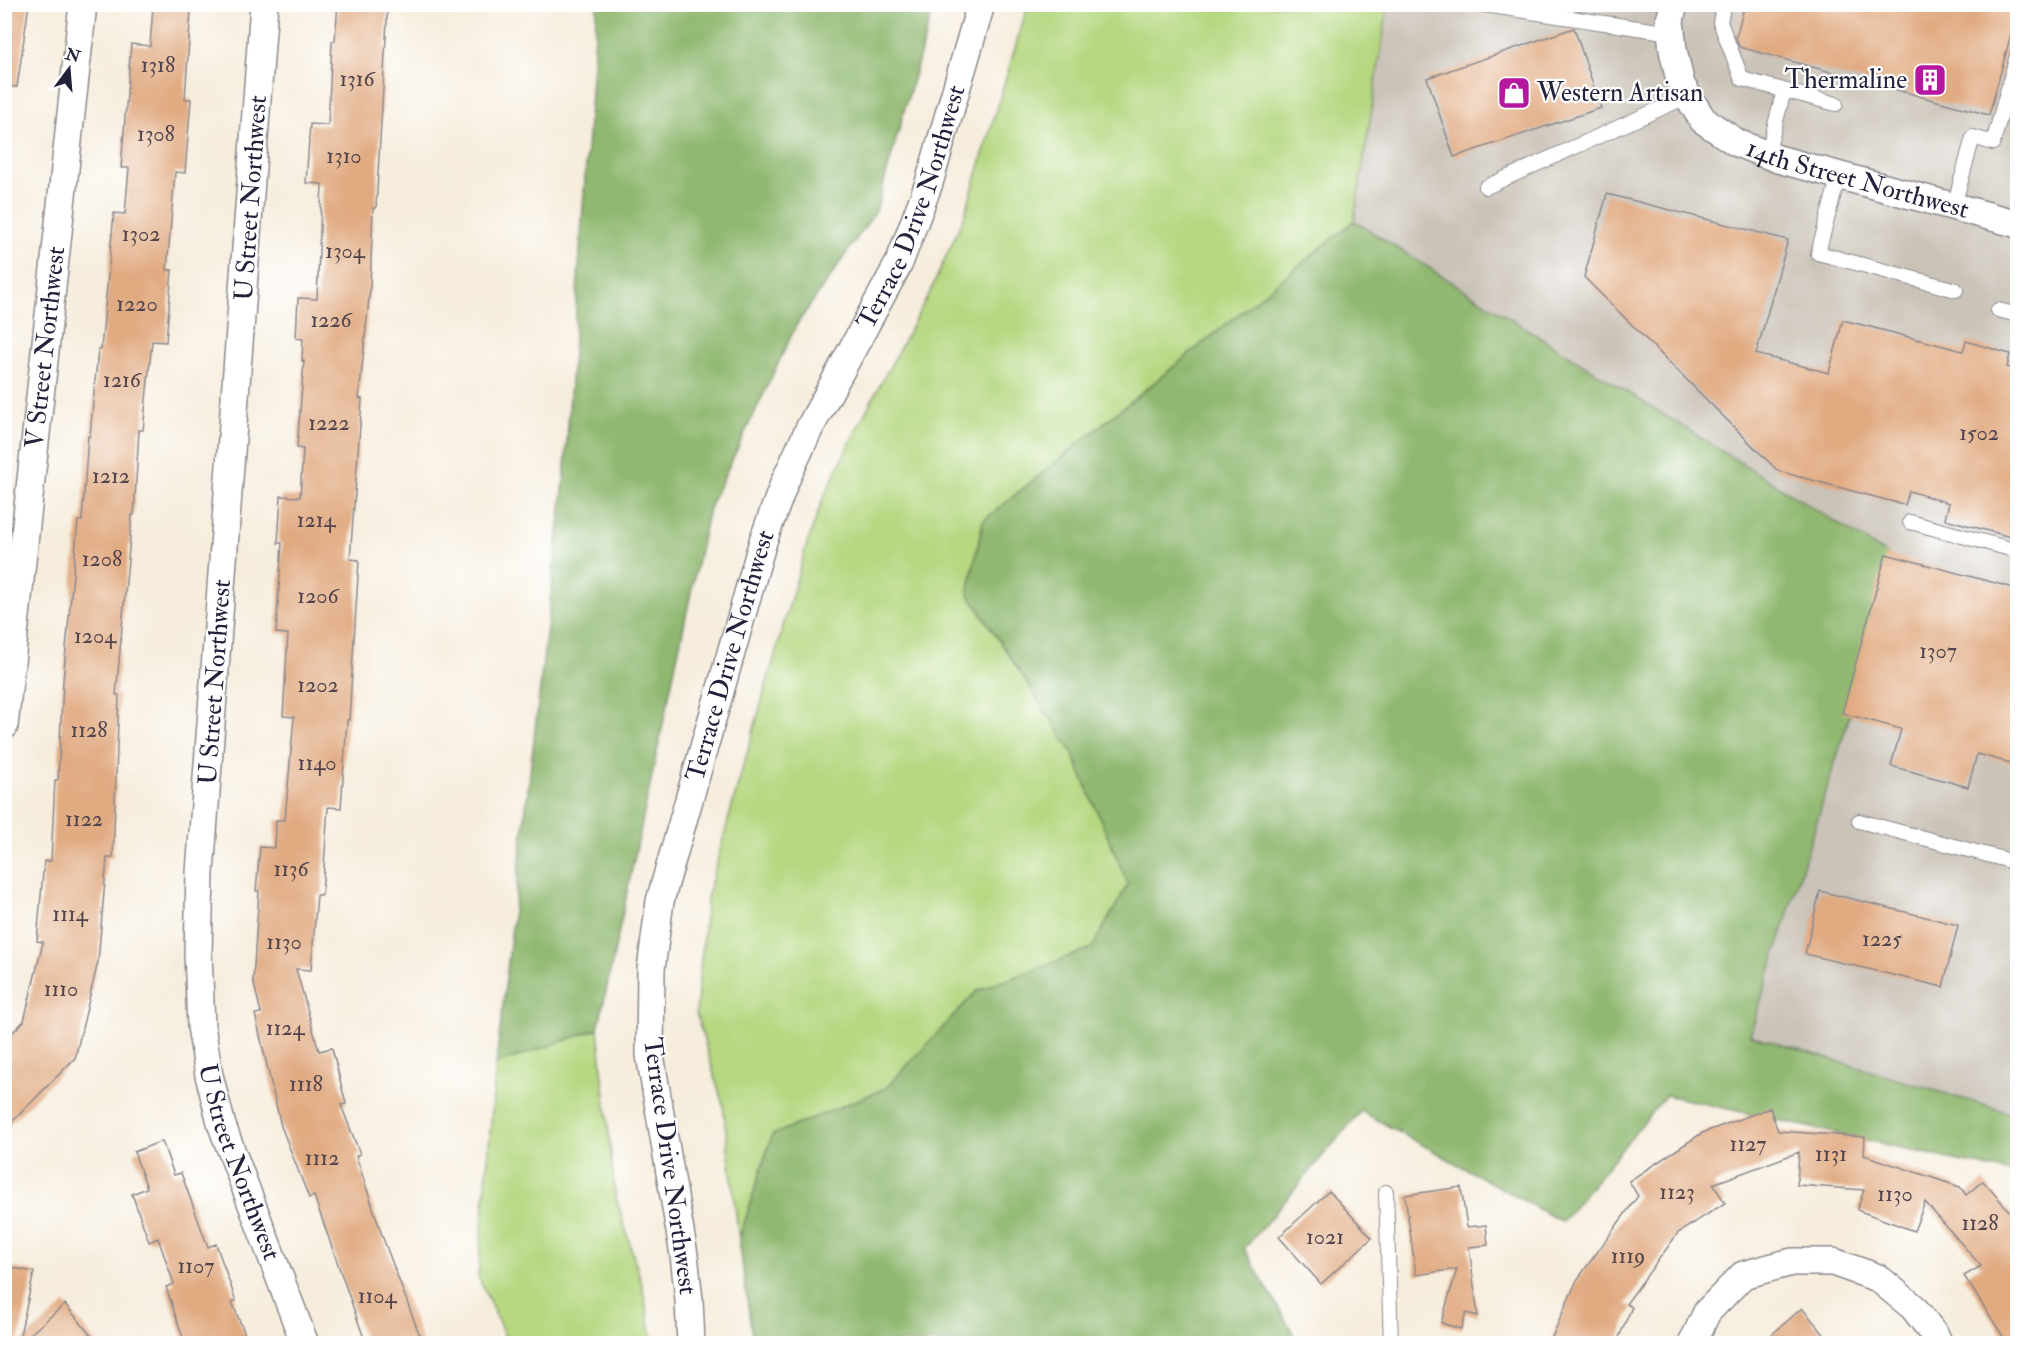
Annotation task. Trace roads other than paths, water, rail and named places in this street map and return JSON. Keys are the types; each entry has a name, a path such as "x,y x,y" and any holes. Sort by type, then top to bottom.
{"street":[{"name":"V Street Northwest","path":"4,726 83,4"},
{"name":"U Street Northwest","path":"264,4 200,873 198,953 201,1026 209,1075 222,1126 305,1344"},
{"name":"Terrace Drive Northwest","path":"691,1344 684,1255 650,1055 651,969 660,901 763,541 785,481 809,429 899,263 929,183 981,4"},
{"path":"1674,4 1670,21 1673,50 1681,85 1688,96"},
{"name":"14th Street Northwest","path":"1688,96 1703,120 1737,143 1839,175 2018,224"},
{"path":"1692,1344 1707,1312 1743,1275 1792,1262 1833,1262 1878,1278 1913,1307 1935,1335 1939,1344"}],"lane":[{"path":"1478,4 1671,33"},
{"path":"1724,4 1719,22 1742,79 1836,104"},
{"path":"1954,206 1973,137 1993,143 2018,52"},
{"path":"1767,154 1784,91"},
{"path":"1486,187 1688,96"},
{"path":"1839,175 1818,253 1956,290"},
{"path":"1998,310 2018,315"},
{"path":"1910,522 2018,551"},
{"path":"1859,821 2018,863"},
{"path":"1386,1192 1391,1344"}],"place":[{"name":"Thermaline","path":"1930,80"},
{"name":"Western Artisan","path":"1514,93"}]}
